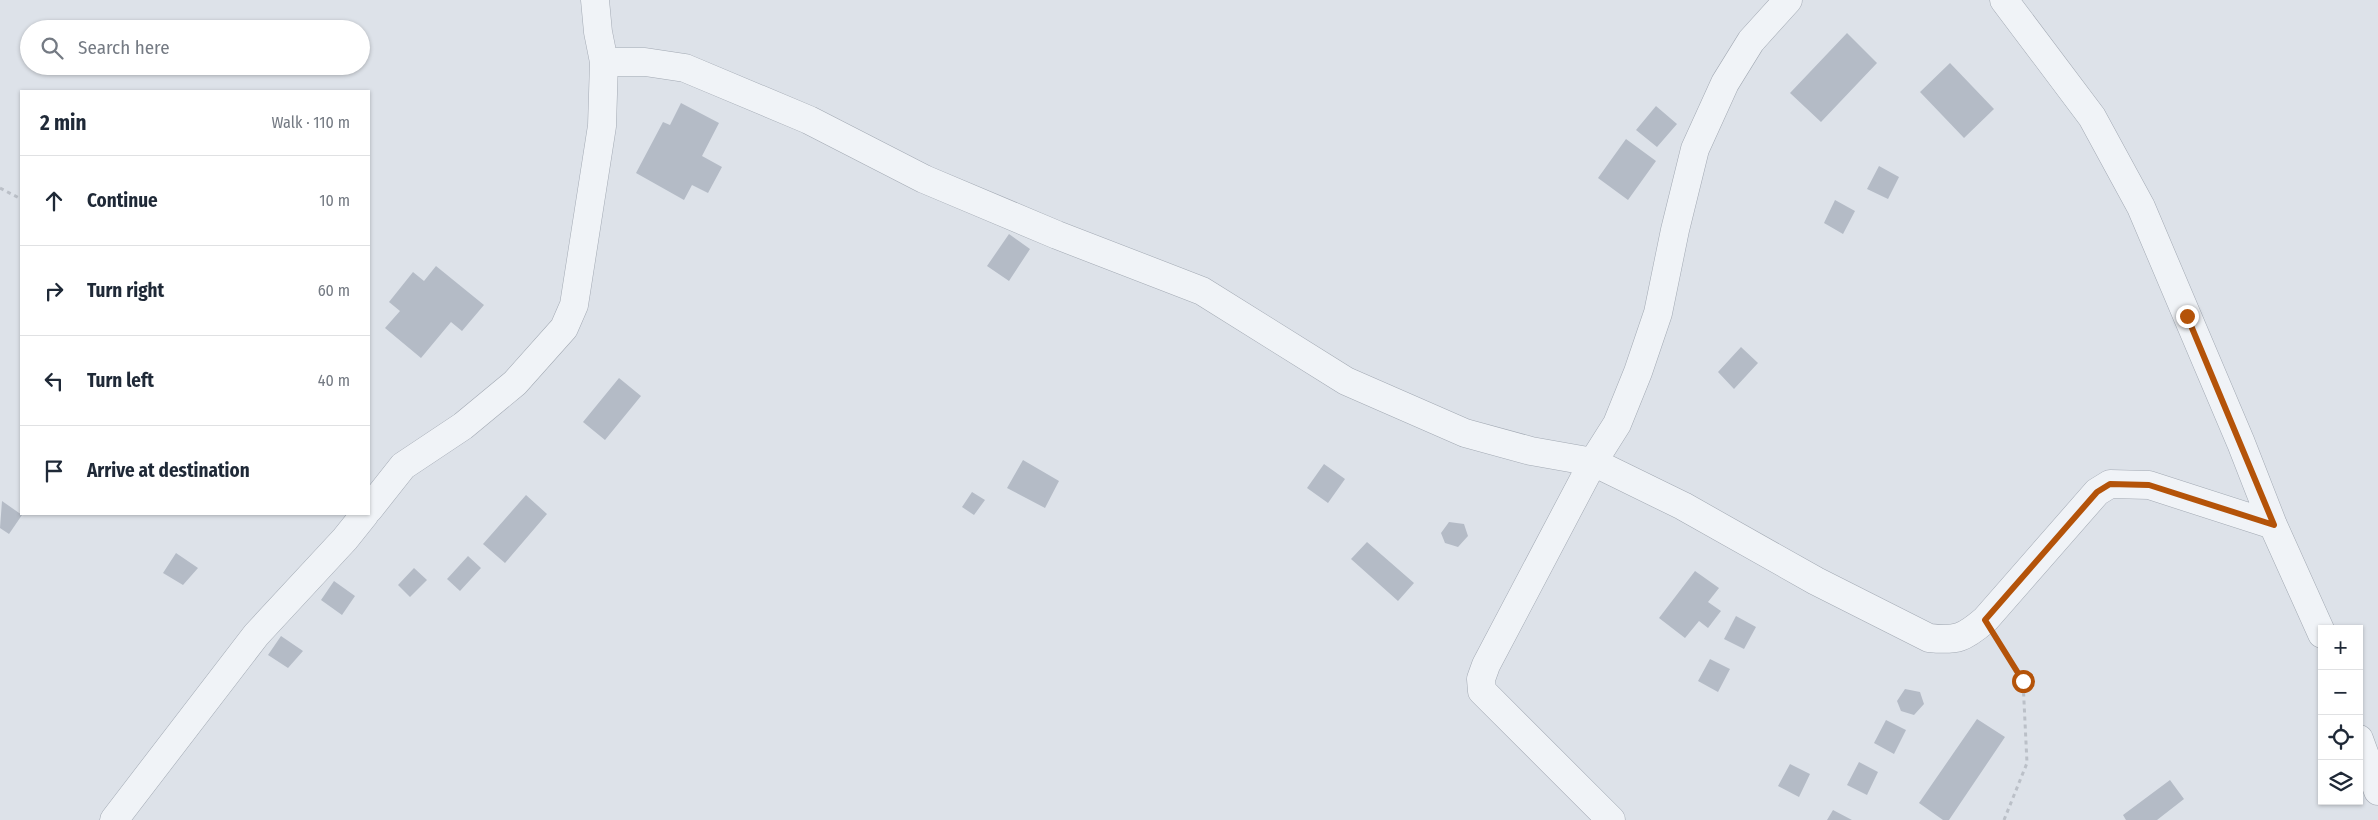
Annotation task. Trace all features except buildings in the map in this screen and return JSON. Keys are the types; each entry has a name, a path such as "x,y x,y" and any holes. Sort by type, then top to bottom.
{"street":[{"path":"370,508 403,466 463,426 515,383 564,328 574,304 602,126 604,62 595,0"},
{"path":"1611,820 1482,691 1482,679 1486,665 1593,462 1617,424 1655,321 1695,149 1725,83 1751,41 1788,0"},
{"path":"2004,0 2092,117 2141,207 2274,525 2318,625"},
{"path":"604,62 645,62 685,68 809,120 924,179 1057,235 1202,291 1346,381 1465,433 1531,452 1593,462 1683,506 1816,581 1929,638 1950,640 1970,633 1985,620 2097,492 2110,484 2149,485 2274,525"},
{"path":"114,820 256,635 345,539 364,515"},
{"path":"2363,749 2378,791"}],"path":[{"path":"0,188 20,198"},
{"path":"1985,620 2023,681 2027,763 2004,820"}],"route":[{"path":"2023,681 1985,620 2045,554 2097,492 2110,484 2149,485 2274,525 2187,316"}]}
